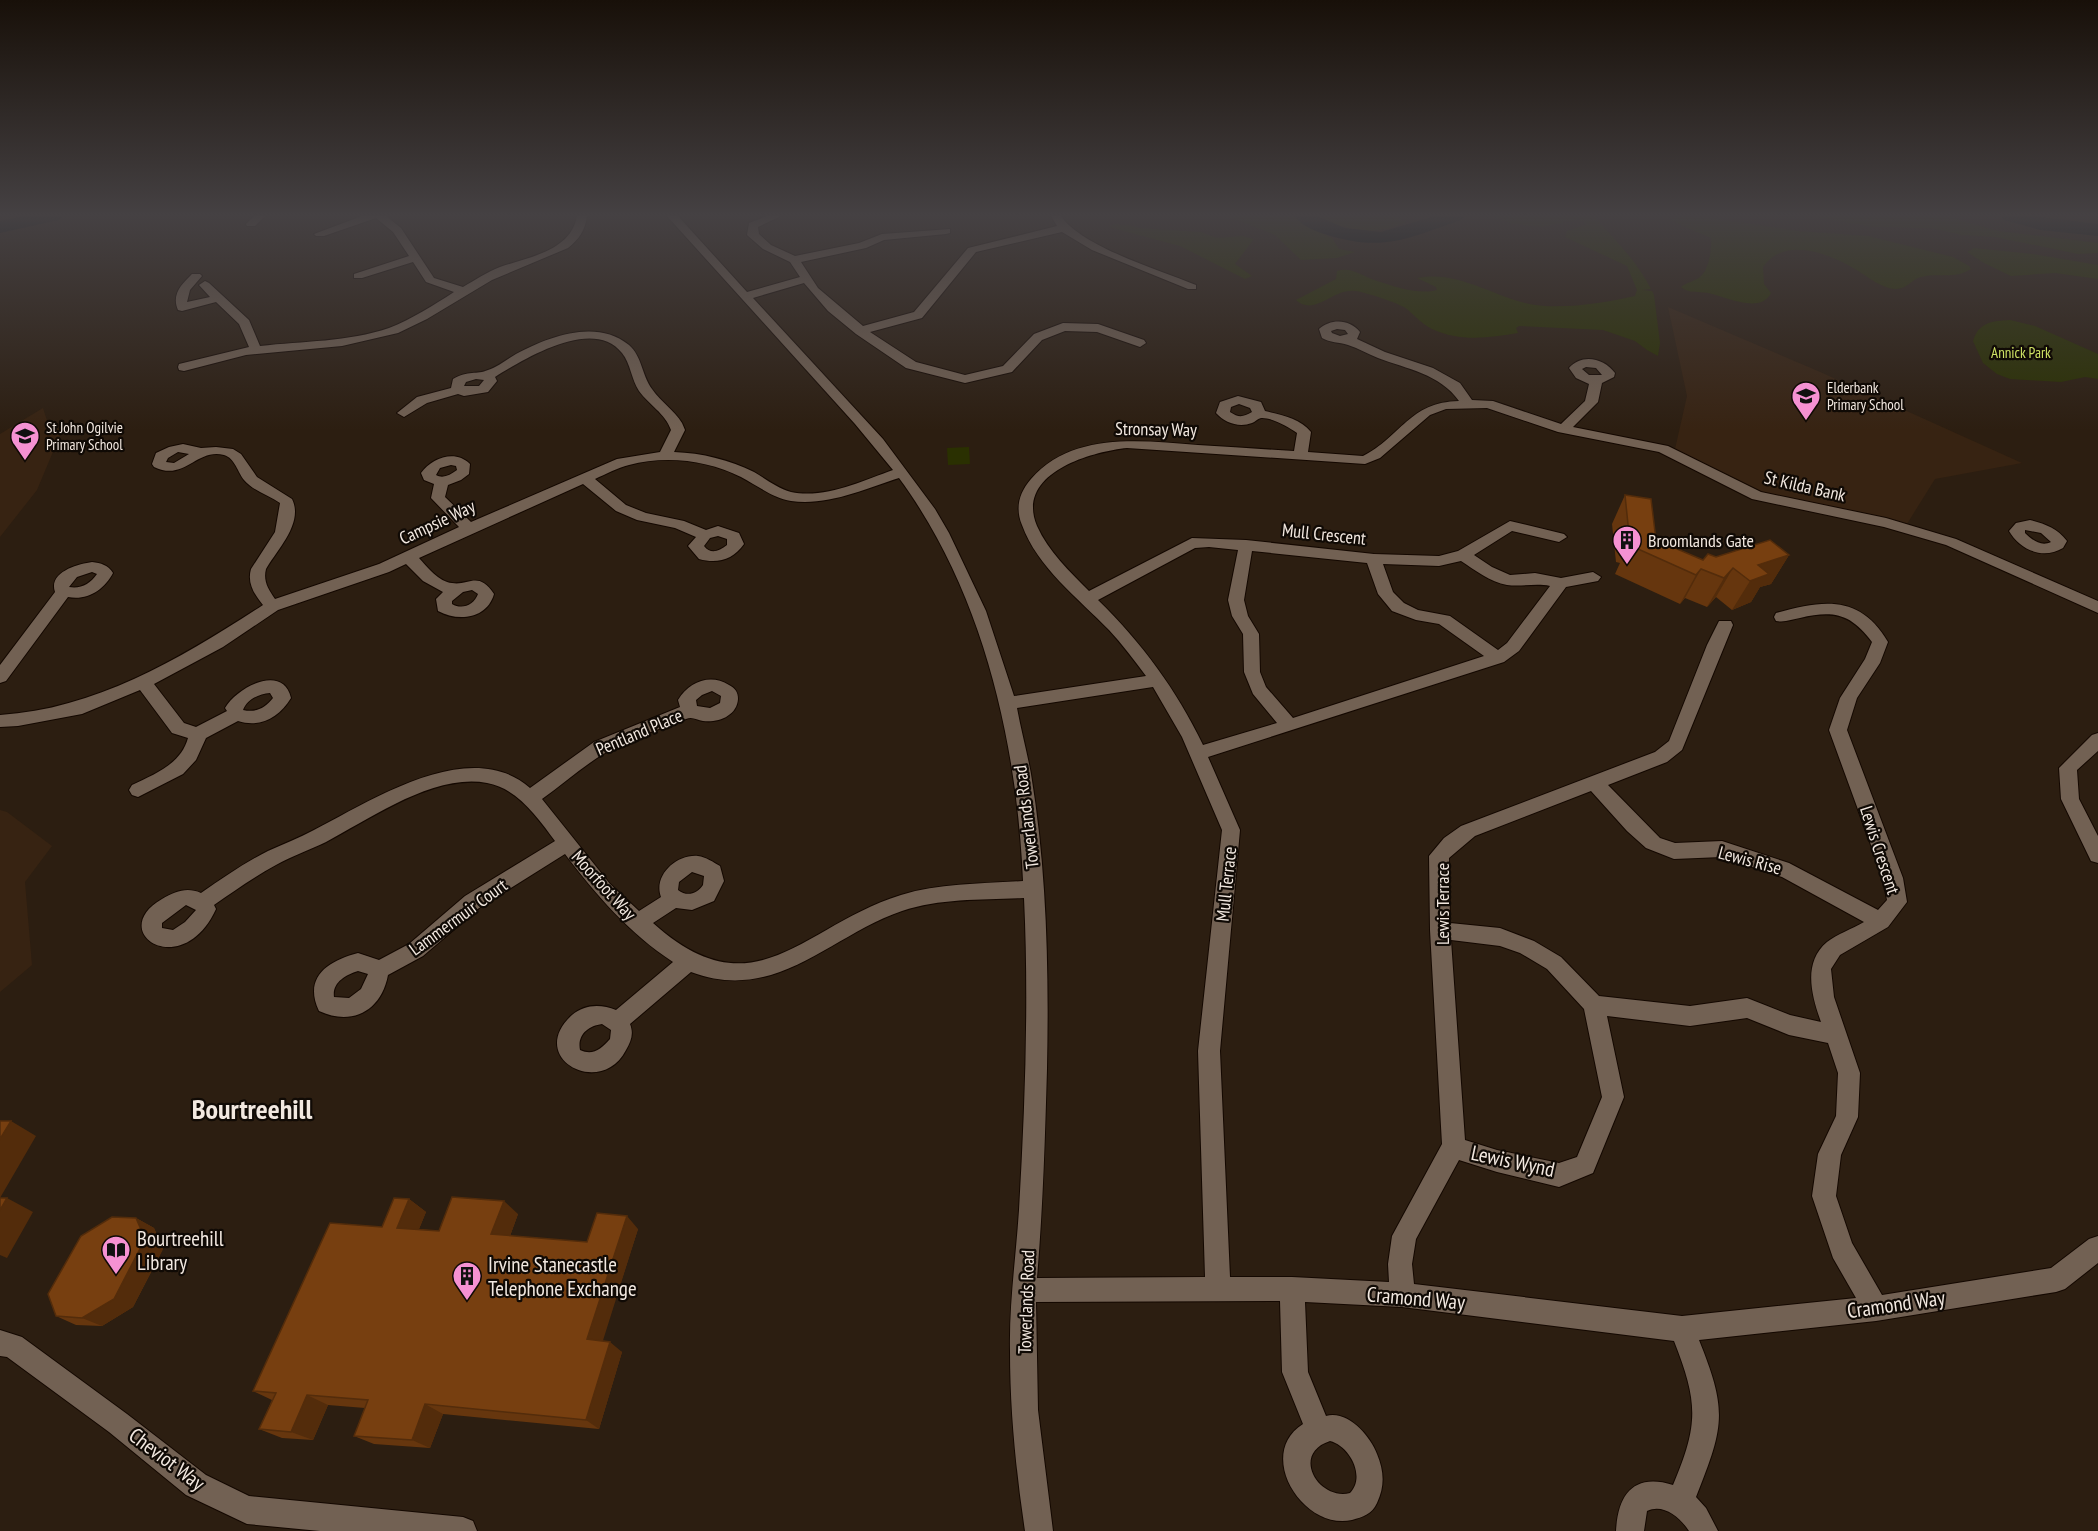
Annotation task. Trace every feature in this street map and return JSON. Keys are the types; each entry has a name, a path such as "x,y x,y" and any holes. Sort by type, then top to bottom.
{"street":[{"path":"189,287 182,292 179,298 182,307 219,298"},
{"path":"208,287 245,323 256,350"},
{"path":"452,287 466,292"},
{"path":"184,367 256,350 334,344 366,338 394,330 423,317 473,287"},
{"name":"Towerlands Road","path":"737,287 836,395 902,472 941,531 986,630 1007,703 1019,759 1034,889 1037,947 1031,1205 1024,1290 1025,1430 1039,1531"},
{"path":"745,296 776,287"},
{"path":"814,287 832,308 860,331 911,366 965,379 1007,369 1038,337 1063,327 1098,328 1140,343"},
{"path":"860,331 918,315 941,287"},
{"path":"404,413 422,400 459,390 471,392 483,389 491,381 488,376 535,348 550,342 585,336 601,337 625,348 644,388 675,418 678,430 666,455"},
{"path":"1348,340 1380,355 1428,371 1455,386 1467,403"},
{"path":"1563,429 1591,402 1596,381"},
{"name":"St Kilda Bank","path":"1413,423 1425,412 1444,405 1488,404 1563,429 1664,449 1757,496 1886,523 1951,542 2098,608"},
{"path":"1259,414 1283,420 1302,429 1304,432 1300,456"},
{"name":"Stronsay Way","path":"1198,753 1183,719 1158,680 1126,638 1035,539 1026,519 1024,507 1028,492 1053,467 1079,454 1127,444 1365,460 1375,455 1413,423"},
{"path":"196,455 213,451 230,452 237,456 250,478 287,502 280,536 260,561 257,579 260,592 272,606"},
{"name":"Campsie Way","path":"0,721 18,720 82,708 143,682 217,643 272,606 384,568 469,528 622,462 644,456 666,455 692,458 738,470 776,492 808,497 830,495 902,472"},
{"path":"585,478 621,508 642,517 679,524 705,535"},
{"path":"442,482 438,498 469,528"},
{"name":"Mull Crescent","path":"1089,598 1192,543 1246,545 1374,559 1438,561 1463,555 1510,526 1559,537"},
{"path":"1246,545 1236,600 1240,616 1251,634 1252,672 1259,690 1289,726"},
{"path":"2022,572 2037,547"},
{"path":"1463,555 1486,571 1509,580 1535,578 1561,583 1593,577"},
{"path":"409,557 428,577 452,590"},
{"path":"1374,559 1381,588 1396,605 1415,615 1433,616 1446,621 1497,658"},
{"path":"1198,753 1289,726 1497,658 1513,648 1561,583"},
{"path":"0,677 64,591"},
{"name":"Lewis Crescent","path":"1782,617 1813,608 1834,608 1856,614 1872,629 1880,642 1876,656 1851,693 1842,711 1838,730 1893,878 1898,902 1881,921 1833,949 1821,968 1823,997 1849,1073 1847,1117 1830,1154 1824,1196 1842,1249 1876,1308"},
{"name":"Lewis Terrace","path":"1454,1146 1440,930 1439,856 1451,843 1468,831 1661,758 1676,745 1725,625"},
{"path":"1007,703 1158,680"},
{"path":"143,682 178,728 198,734 237,714"},
{"name":"Pentland Place","path":"530,798 600,747 690,710"},
{"path":"138,790 165,777 187,762 196,747 198,734"},
{"path":"2098,740 2068,768 2070,799 2098,855"},
{"name":"Mull Terrace","path":"1198,753 1231,830 1209,1051 1218,1291"},
{"name":"Moorfoot Way","path":"203,902 268,860 319,837 413,787 458,777 486,776 508,782 530,798 602,888 638,922 688,962 721,971 760,970 807,953 898,904 932,895 1034,889"},
{"name":"Lewis Rise","path":"1596,784 1634,826 1653,843 1674,851 1722,849 1789,871 1881,921"},
{"name":"Lammermuir Court","path":"379,970 416,950 472,902 566,844"},
{"path":"638,922 673,898"},
{"path":"1440,930 1500,937 1527,947 1554,963 1594,1005 1690,1016 1747,1008 1789,1025 1835,1035"},
{"path":"618,1021 688,962"},
{"name":"Lewis Wynd","path":"1454,1146 1497,1161 1559,1174 1585,1165 1613,1097 1594,1005"},
{"path":"1402,1295 1400,1264 1404,1236 1454,1146"},
{"name":"Cramond Way","path":"1024,1290 1292,1289 1402,1295 1682,1329 1876,1308 2056,1280 2098,1248"},
{"path":"1292,1289 1295,1372 1318,1429"},
{"path":"1680,1502 1703,1439 1707,1419 1705,1396 1682,1329"},
{"name":"Cheviot Way","path":"0,1343 13,1346 118,1423 196,1485 247,1510 463,1531"},
{"path":"1630,1531 1630,1514 1635,1503 1644,1496 1655,1493 1667,1495 1680,1502 1692,1512 1704,1531"}],"shaded area":[{"name":"Elderbank Primary School","path":"1668,307 1818,371 2022,463 1935,479 1907,524 1781,498 1750,489 1675,449 1687,396"},
{"name":"St John Ogilvie Primary School","path":"43,408 50,430 63,428 37,490 0,537 0,434"},
{"path":"0,810 7,812 52,846 25,882 32,965 0,992"}],"green space":[{"path":"1320,287 1397,287 1422,292 1437,290 1436,287 1481,287 1525,303 1551,306 1609,301 1635,296 1636,287 1650,287 1651,289 1642,290 1652,291 1654,295 1660,343 1658,356 1635,341 1603,330 1519,326 1516,328 1518,333 1507,335 1475,338 1453,336 1428,327 1407,309 1397,304 1355,291 1347,291 1317,304 1303,304 1296,300"},
{"path":"1682,287 1767,287 1771,293 1759,303 1751,303"},
{"name":"Annick Park","path":"2010,320 2035,326 2098,354 2098,379 2085,377 2061,382 2010,379 1997,374 1983,363 1973,341 1983,326 1997,321"},
{"path":"969,447 970,464 948,465 947,448"}],"building":[{"path":"1625,495 1651,499 1656,540 1703,560 1708,554 1716,557 1770,540 1789,555 1758,565 1769,574 1750,581 1733,568 1724,578 1701,569 1696,575 1629,545 1637,535 1629,534"},
{"path":"0,1121 11,1121 0,1139"},
{"name":"Irvine Stanecastle Telephone Exchange","path":"452,1197 504,1201 491,1234 587,1242 597,1213 627,1216 587,1339 610,1342 586,1420 425,1404 412,1440 354,1436 368,1400 307,1395 291,1432 259,1429 276,1393 253,1391 330,1223 382,1227 394,1198 409,1199 397,1228 439,1231"},
{"path":"0,1198 7,1198 0,1210"},
{"path":"112,1217 136,1218 145,1239 114,1299 82,1318 56,1316 48,1294 81,1236"}],"place":[{"name":"Elderbank Primary School","path":"1806,422"},
{"name":"St John Ogilvie Primary School","path":"25,462"},
{"name":"Broomlands Gate","path":"1627,566"},
{"name":"Bourtreehill Library","path":"116,1276"},
{"name":"Irvine Stanecastle Telephone Exchange","path":"467,1302"}],"district":[{"name":"Bourtreehill","path":"252,1108"}]}
